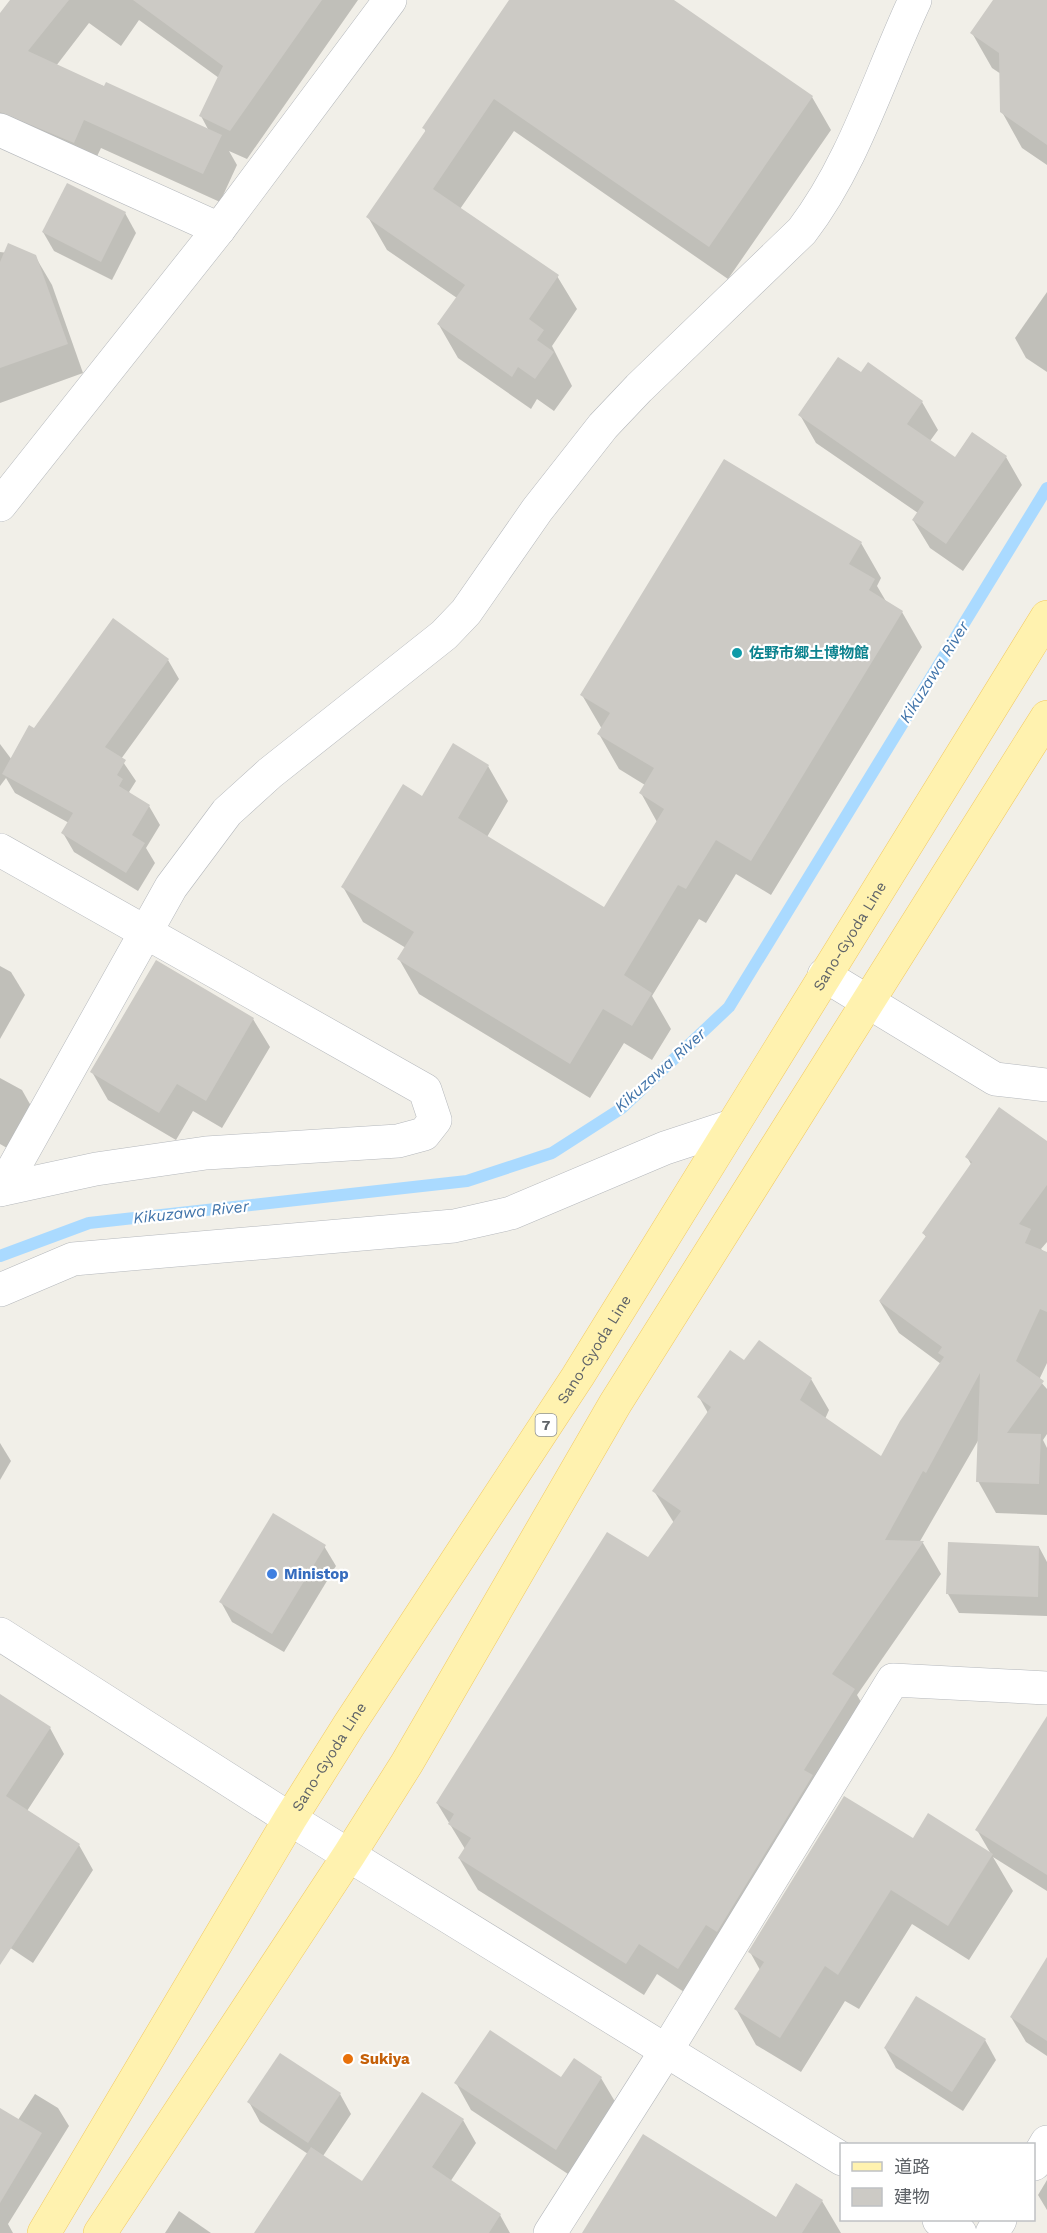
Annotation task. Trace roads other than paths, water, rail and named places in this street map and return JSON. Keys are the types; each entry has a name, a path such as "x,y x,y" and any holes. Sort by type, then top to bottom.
{"main road":[{"name":"Sano-Gyoda Line","path":"44,2233 290,1819 578,1376 1047,617"},
{"path":"100,2233 349,1856 407,1762 615,1404 1047,717"}],"street":[{"path":"0,505 219,229 390,0"},
{"path":"1,1189 144,931 171,887 227,812 270,773 444,635 466,612 537,510 603,426 639,388 802,231 820,208 842,167 915,0"},
{"path":"0,130 219,229"},
{"path":"0,850 425,1090 435,1120 424,1134 398,1141 206,1153 96,1169 1,1189"},
{"path":"824,975 995,1079 1047,1085"},
{"path":"0,1290 74,1259 454,1226 511,1213 664,1148 732,1126"},
{"path":"0,1634 349,1856 840,2158"},
{"path":"550,2233 666,2051 893,1680 1047,1688"},
{"path":"1035,2162 1047,2142"},
{"path":"941,2221 960,2233"}],"waterway":[{"name":"Kikuzawa River","path":"0,1256 89,1223 467,1181 552,1153 622,1108 729,1007 1047,488"}],"place":[{"name":"佐野市郷土博物館","path":"737,653"},
{"name":"Ministop","path":"272,1574"},
{"name":"Sukiya","path":"348,2059"}]}
